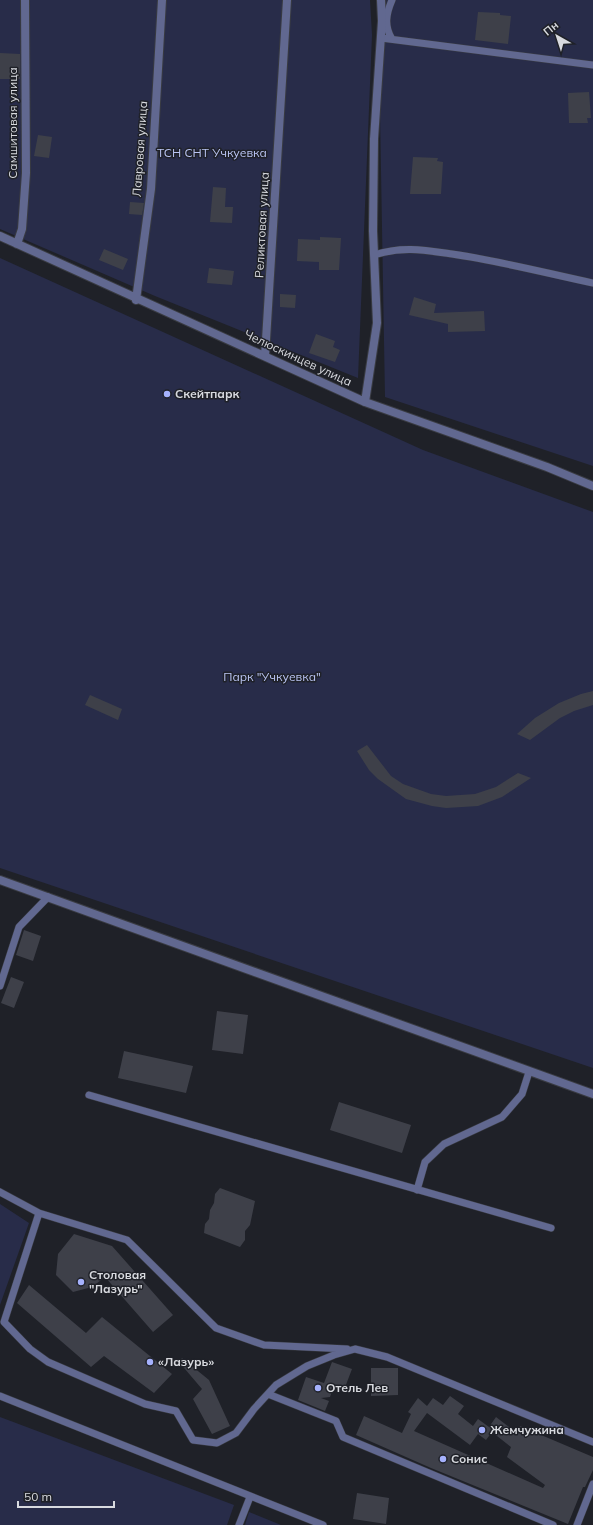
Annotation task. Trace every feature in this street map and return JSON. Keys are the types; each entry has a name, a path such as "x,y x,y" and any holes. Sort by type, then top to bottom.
{"street":[{"name":"Самшитовая улица","path":"17,244 22,229 26,173 24,0"},
{"name":"Лавровая улица","path":"136,300 151,189 162,0"},
{"name":"Реликтовая улица","path":"265,356 287,0"},
{"path":"365,402 377,323 374,255 374,139 381,38 381,0"},
{"name":"Челюскинцев улица","path":"0,236 136,300 265,356 365,402 547,467 593,486"},
{"path":"0,880 593,1094"}],"lane":[{"path":"392,0 386,19 386,28 392,40"},
{"path":"381,38 593,65"},
{"path":"374,255 399,248 419,250 508,263 593,283"},
{"path":"0,986 19,927 48,897"},
{"path":"417,1190 426,1162 444,1144 502,1117 522,1094 529,1072"},
{"path":"89,1095 551,1228"},
{"path":"0,1192 39,1213 127,1240 216,1328 264,1345 355,1349 388,1357 593,1442"},
{"path":"39,1213 4,1322 30,1349 48,1362 145,1404 176,1412 193,1440 217,1443 236,1433 276,1385 307,1366 334,1355 355,1349"},
{"path":"268,1394 336,1421 343,1437 553,1525"},
{"path":"0,1396 323,1525"},
{"path":"577,1525 593,1484"},
{"path":"239,1525 250,1497"}],"green space":[{"name":"ТСН СНТ Учкуевка","path":"0,0 370,0 372,35 358,378 155,296 0,229"},
{"path":"378,0 593,0 593,466 385,397"},
{"name":"Парк \"Учкуевка\"","path":"0,258 423,450 593,512 593,1068 0,868"},
{"path":"0,1204 29,1223 0,1305"},
{"path":"0,1417 234,1505 227,1525 0,1525"},
{"path":"249,1512 281,1525 245,1525"}],"building":[{"path":"478,12 500,13 500,15 511,16 508,44 475,40"},
{"path":"0,53 20,54 20,79 0,79"},
{"path":"589,92 591,118 587,118 588,123 569,123 568,93"},
{"path":"38,135 52,137 49,158 34,156"},
{"path":"413,157 438,158 437,161 443,162 441,194 410,194"},
{"path":"213,187 226,188 225,207 233,207 232,223 210,222"},
{"path":"130,202 144,203 142,215 129,214"},
{"path":"320,237 341,238 339,270 319,270 319,262 297,261 298,239 320,240"},
{"path":"104,249 128,259 123,270 99,260"},
{"path":"209,268 234,271 232,285 207,283"},
{"path":"280,294 296,295 295,308 280,307"},
{"path":"414,297 436,304 434,313 484,311 485,331 448,332 448,324 409,315"},
{"path":"316,334 335,341 333,347 340,350 335,362 309,353"},
{"path":"593,691 593,705 574,711 560,718 530,740 517,734 535,718 559,703"},
{"path":"90,695 122,709 118,720 85,705"},
{"path":"367,745 391,776 403,784 431,794 446,796 475,794 496,787 518,773 531,778 502,797 478,806 446,808 432,806 406,799 378,779 369,770 357,751"},
{"path":"24,930 41,936 33,961 16,955"},
{"path":"11,977 24,982 14,1008 1,1003"},
{"path":"217,1011 248,1015 243,1054 212,1050"},
{"path":"124,1051 193,1066 186,1093 118,1078"},
{"path":"339,1102 411,1125 402,1153 330,1130"},
{"path":"220,1188 255,1201 250,1225 245,1231 245,1240 240,1247 204,1233 205,1224 209,1219 210,1210 214,1203 215,1194"},
{"name":"Столовая \"Лазурь\"","path":"74,1234 112,1246 173,1315 153,1332 105,1277 92,1287 73,1292 56,1275 58,1254"},
{"name":"«Лазурь»","path":"29,1285 86,1333 102,1317 172,1374 154,1393 104,1356 91,1367 17,1303"},
{"path":"182,1358 209,1380 230,1426 212,1434 193,1399 202,1389 179,1362"},
{"name":"Отель Лев","path":"332,1362 352,1369 344,1390 334,1386 330,1397 321,1398 329,1401 325,1411 298,1400 306,1377 324,1383"},
{"path":"371,1368 398,1368 398,1395 371,1396"},
{"path":"450,1396 464,1406 458,1414 473,1426 478,1419 489,1427 496,1417 517,1433 520,1426 593,1457 593,1470 585,1487 583,1487 568,1524 431,1468 356,1435 364,1416 402,1433 411,1414 408,1412 418,1398 427,1406 433,1398 443,1405","holes":["427,1413 470,1445 478,1434 486,1440 492,1432 511,1447 507,1457 545,1485 543,1488 414,1431"]},
{"path":"357,1493 389,1498 386,1524 353,1519"}],"place":[{"name":"Скейтпарк","path":"167,394"},
{"name":"Столовая \"Лазурь\"","path":"81,1282"},
{"name":"«Лазурь»","path":"150,1362"},
{"name":"Отель Лев","path":"318,1388"},
{"name":"Жемчужина","path":"482,1430"},
{"name":"Сонис","path":"443,1459"}]}
